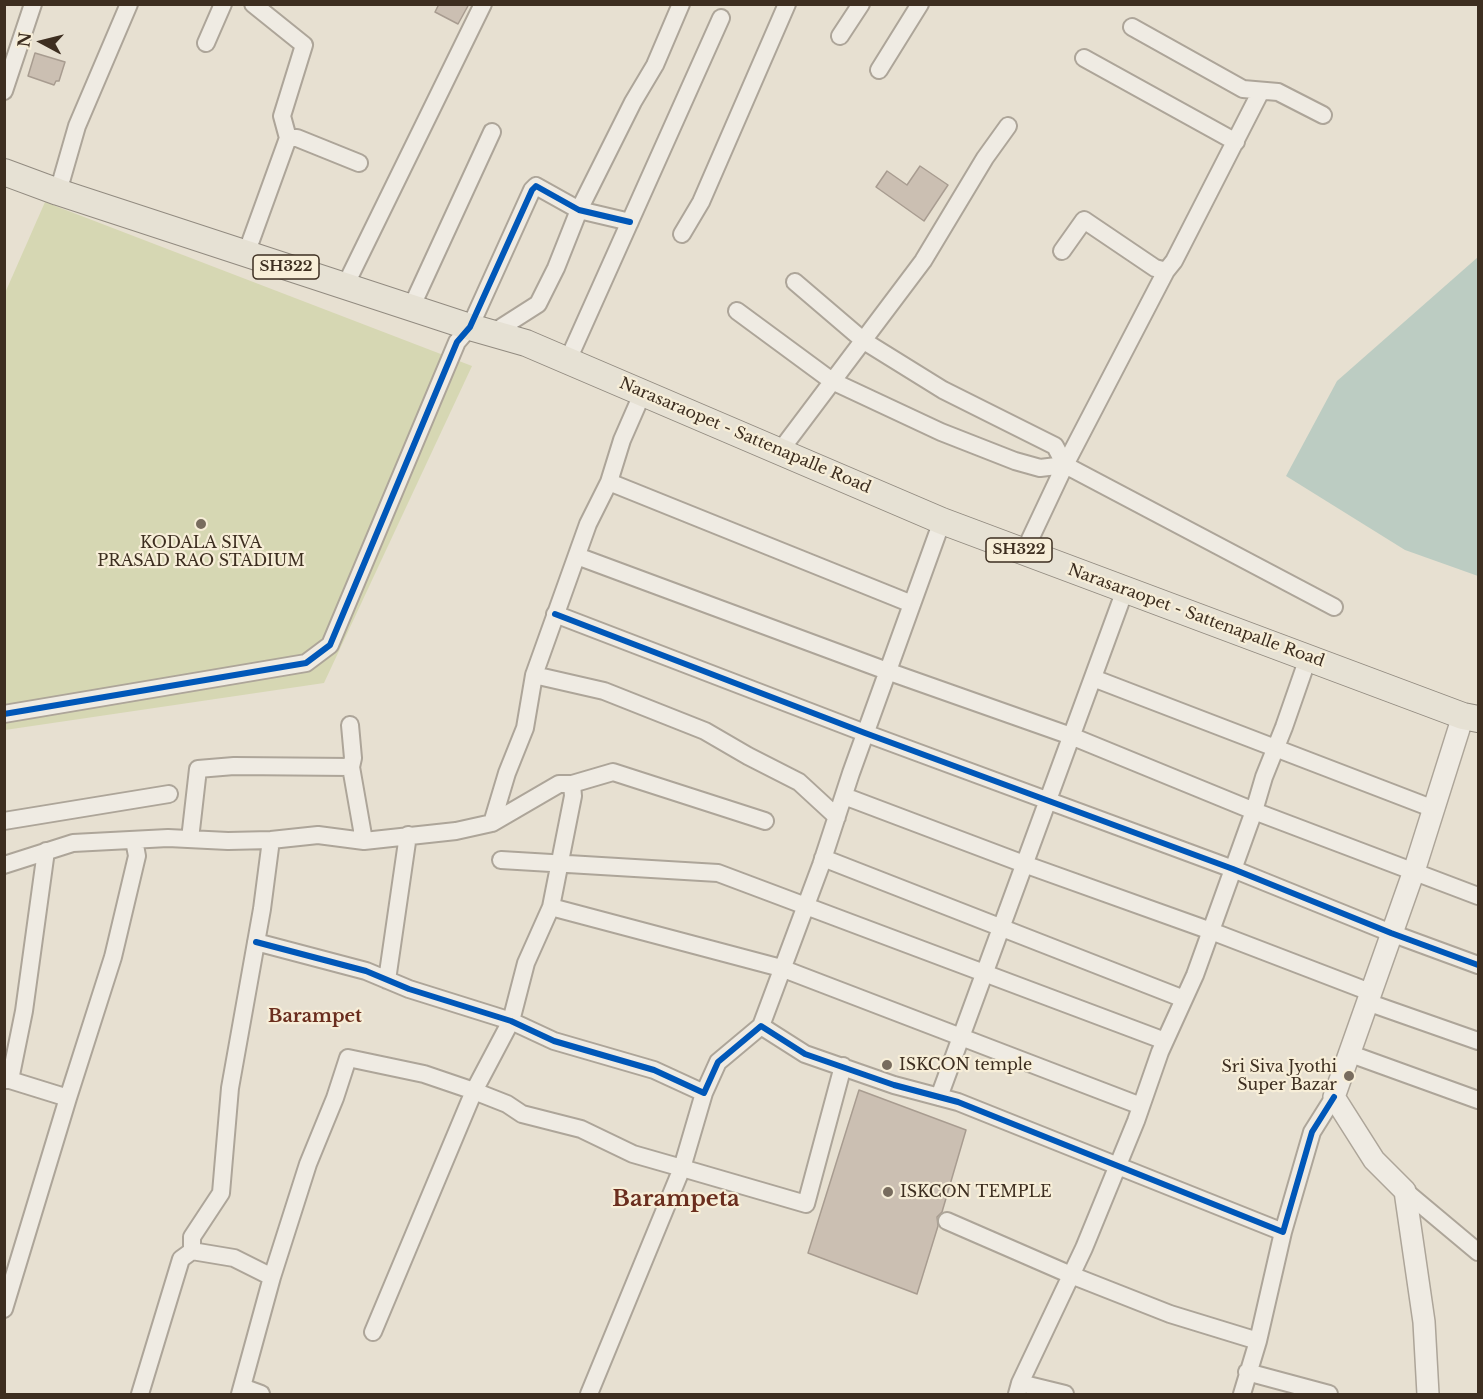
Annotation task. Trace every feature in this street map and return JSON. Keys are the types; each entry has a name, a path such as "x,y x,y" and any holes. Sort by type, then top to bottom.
{"main road":[{"name":"Narasaraopet - Sattenapalle Road","path":"4,172 246,254 526,343 942,521 1471,717"}],"street":[{"path":"4,91 33,4"},
{"path":"58,192 77,126 129,4"},
{"path":"206,43 223,4"},
{"path":"246,254 288,138 282,116 304,45 253,4"},
{"path":"345,286 483,4"},
{"path":"4,714 306,663 330,645 457,342 538,304 556,268 579,210 633,102 655,65 681,4"},
{"path":"681,234 701,202 787,4"},
{"path":"840,36 861,4"},
{"path":"879,70 920,4"},
{"path":"568,360 721,18"},
{"path":"1132,27 1243,89 1278,92 1323,115"},
{"path":"1084,58 1236,142"},
{"path":"1024,552 1065,465 1261,92"},
{"path":"780,451 923,261 985,158 1008,126"},
{"path":"411,308 492,132"},
{"path":"288,138 297,138 360,163"},
{"path":"480,330 532,190 536,186 579,210 630,222"},
{"path":"1062,251 1084,220 1155,268 1166,271"},
{"path":"795,282 864,341 943,390 1055,446 1065,465 1334,607"},
{"path":"737,311 832,381 940,432 1015,461 1041,468 1065,465"},
{"path":"492,823 507,773 525,728 534,675 555,614 588,524 609,482 622,440 643,392"},
{"path":"609,482 912,604"},
{"path":"589,1395 682,1168 704,1093 718,1062 761,1026 942,521"},
{"path":"577,556 887,671 1071,736 1254,811 1479,896"},
{"path":"939,1097 1125,590"},
{"path":"555,614 865,733 1233,868 1391,933 1479,964"},
{"path":"1065,1395 1019,1389 1071,1275 1141,1106 1165,1041 1196,975 1264,777 1308,658"},
{"path":"534,675 604,691 705,731 799,782 837,817"},
{"path":"1093,678 1434,810"},
{"path":"1242,1395 1258,1341 1283,1232 1312,1132 1334,1097 1434,810 1471,717"},
{"path":"350,725 353,758 351,767 364,841"},
{"path":"189,839 198,769 234,766 351,767"},
{"path":"4,865 74,843 189,839 271,840 318,835 364,841 456,831 492,823 559,784 572,784 613,772 765,821"},
{"path":"373,1332 474,1091 512,1021 526,963 551,907 573,796 572,784"},
{"path":"4,821 170,794"},
{"path":"844,796 1211,931 1479,1041"},
{"path":"387,980 408,835"},
{"path":"4,1309 113,957 137,856 134,840"},
{"path":"192,1251 192,1237 221,1192 230,1088 256,942 271,840"},
{"path":"46,851 24,1011 7,1080 68,1098"},
{"path":"823,858 1184,999"},
{"path":"501,860 718,873 984,975 1165,1041"},
{"path":"551,907 781,968 1141,1106"},
{"path":"256,942 366,971 409,989 512,1021 554,1041 654,1070 704,1093"},
{"path":"761,1026 805,1054 894,1085 958,1102 1283,1232"},
{"path":"1348,1053 1479,1100"},
{"path":"261,1395 241,1391 272,1277 308,1164 335,1098 348,1058 424,1074 507,1104 522,1114 581,1129 633,1154 806,1204 843,1066"},
{"path":"1334,1097 1374,1160 1405,1191 1479,1252"},
{"path":"1405,1191 1424,1322 1428,1395"},
{"path":"947,1221 1071,1275 1170,1314 1258,1341"},
{"path":"140,1395 181,1259 192,1251 234,1258 272,1277"},
{"path":"1248,1372 1329,1395"}],"green space":[{"name":"KODALA SIVA PRASAD RAO STADIUM","path":"45,202 472,366 324,683 5,730 5,293"}],"shaded area":[{"path":"1478,257 1478,576 1405,550 1286,476 1337,381"}],"building":[{"path":"439,4 469,4 458,24 435,12"},
{"path":"35,53 65,62 59,81 56,81 54,85 28,76"},
{"path":"920,166 948,185 924,221 876,187 887,171 907,185"},
{"name":"ISKCON TEMPLE","path":"859,1090 966,1130 942,1212 937,1217 938,1226 917,1294 808,1253"}],"cycle path":[{"path":"4,714 306,663 330,645 457,342 470,327 532,190 536,186 579,210 630,222"},
{"path":"555,614 865,733 1233,869 1391,933 1478,965"},
{"path":"256,942 366,971 409,989 511,1021 554,1041 654,1070 704,1093 718,1062 761,1026 805,1054 894,1085 958,1102 1283,1232 1312,1132 1334,1097"}],"place":[{"name":"KODALA SIVA PRASAD RAO STADIUM","path":"201,524"},
{"name":"ISKCON temple","path":"887,1065"},
{"name":"Sri Siva Jyothi Super Bazar","path":"1349,1076"},
{"name":"ISKCON TEMPLE","path":"888,1192"}],"district":[{"name":"Barampet","path":"315,1017"},
{"name":"Barampeta","path":"676,1200"}]}
